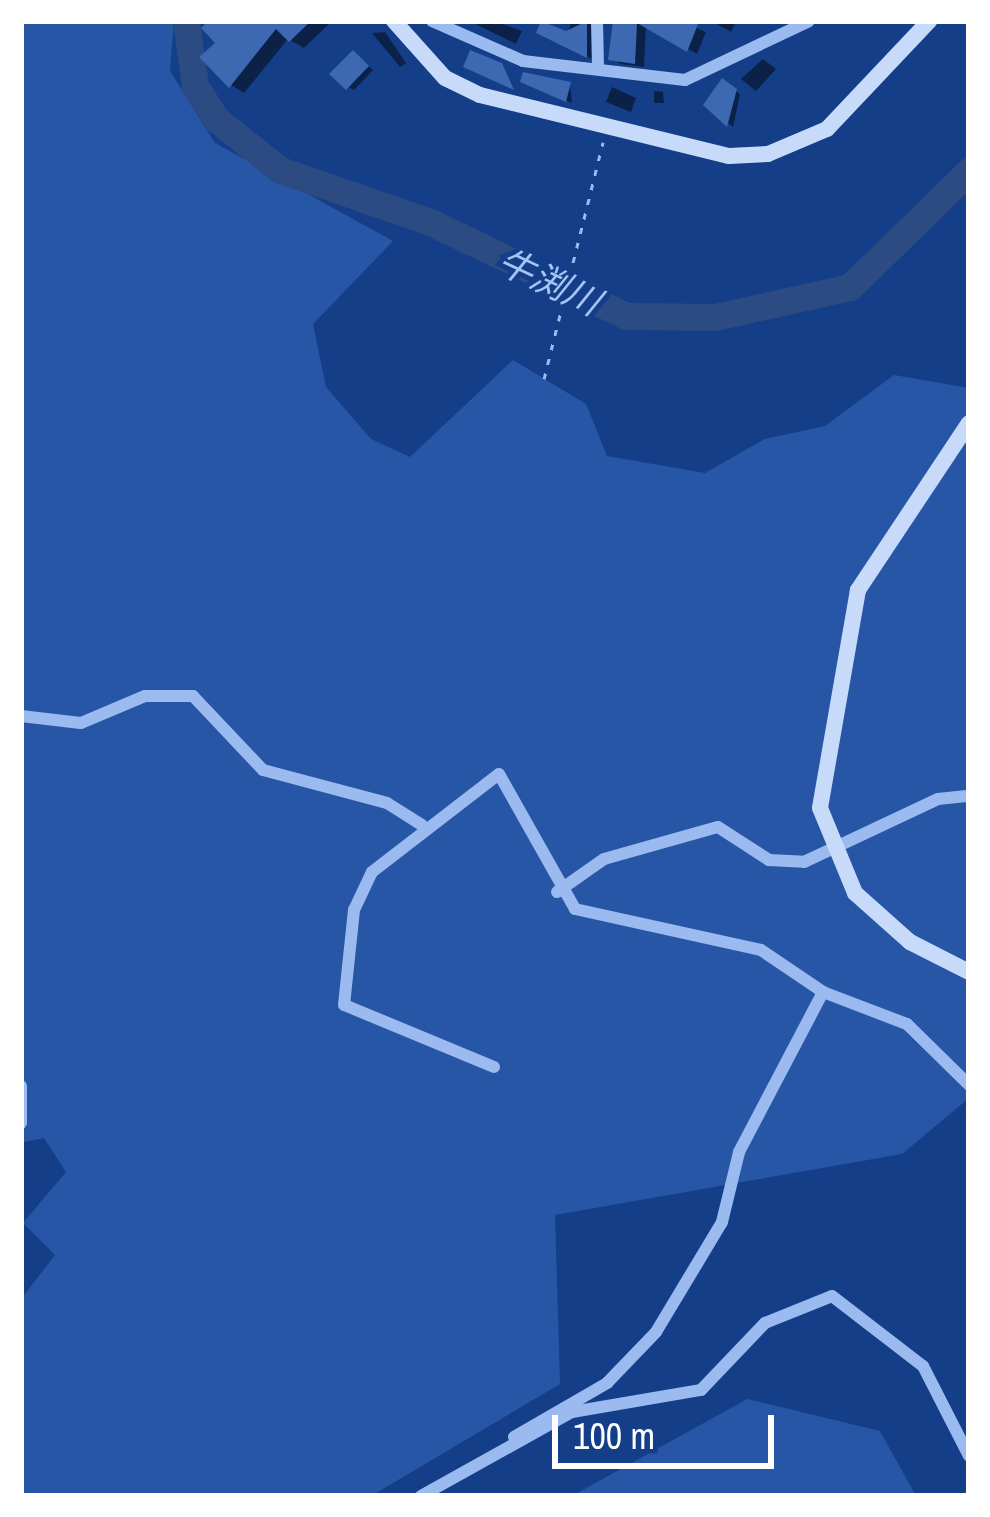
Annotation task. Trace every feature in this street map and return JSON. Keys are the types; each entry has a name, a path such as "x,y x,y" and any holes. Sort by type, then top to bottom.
{"street":[{"path":"394,21 462,86 607,128 768,154 827,129 929,21"},
{"path":"432,21 523,61 685,80 809,21"},
{"path":"597,21 598,68"},
{"path":"969,423 898,515 848,618 820,767 829,851 880,918 969,972"},
{"path":"21,716 81,723 145,697 193,696 263,770 387,803 422,825"},
{"path":"494,1067 344,1005 359,894 422,825 499,774 557,892 596,916 761,950 823,992 907,1024 969,1085"},
{"path":"557,892 604,860 718,827 769,860 829,851 969,796"},
{"path":"505,1446 528,1421 607,1383 656,1332 722,1222 739,1152 823,992"},
{"path":"21,1086 21,1123"},
{"path":"421,1496 505,1446 605,1402 701,1390 765,1323 832,1296 923,1366 969,1456"}],"path":[{"path":"544,379 554,316 607,128"}],"shaded area":[{"path":"21,21 174,21 170,71 215,143 393,241 313,324 326,387 371,439 410,457 513,360 586,404 607,456 705,473 765,439 825,426 894,375 969,388 969,1098 902,1154 555,1215 560,1384 371,1496 21,1496 21,1299 55,1255 23,1223 66,1172 44,1138 24,1142 21,1103"},
{"path":"747,1399 880,1431 916,1496 572,1496"}],"building":[{"path":"208,21 311,21 289,42 276,29 229,88 199,57 215,43 201,28"},
{"path":"541,21 566,31 587,21 587,58 536,33"},
{"path":"613,21 698,24 687,52 637,23 635,64 608,60"},
{"path":"353,50 369,66 346,90 329,74"},
{"path":"470,50 502,63 514,90 463,67"},
{"path":"523,72 571,82 566,102 520,82"},
{"path":"722,78 737,89 727,127 703,105"}],"waterway":[{"name":"牛渕川","path":"186,21 195,86 217,120 280,170 430,222 626,316 715,317 850,287 969,171"}]}
